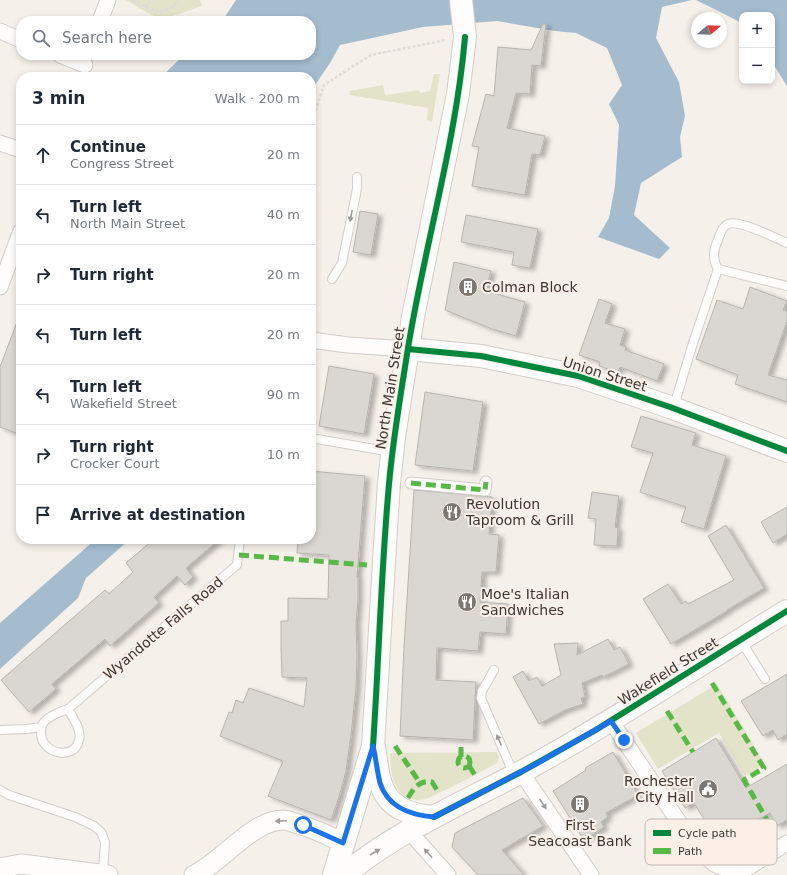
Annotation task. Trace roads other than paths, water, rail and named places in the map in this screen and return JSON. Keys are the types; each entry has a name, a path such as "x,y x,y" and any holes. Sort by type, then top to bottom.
{"main road":[{"name":"North Main Street","path":"334,875 373,746 385,538 392,452 415,310 452,131 463,62 458,38 461,0"},
{"name":"Union Street","path":"408,349 481,356 598,382 673,408 787,451"},
{"name":"Wakefield Street","path":"344,875 359,862 409,831 518,774 611,721 787,610"},
{"path":"373,746 380,783 385,794 400,808 407,812 420,816 434,817"}],"street":[{"path":"102,16 108,0"},
{"path":"0,32 16,38"},
{"path":"71,60 84,66"},
{"path":"0,143 16,148"},
{"path":"0,287 16,258"},
{"path":"316,341 348,346 408,349"},
{"path":"411,482 485,490 486,482"},
{"path":"611,721 677,819"},
{"path":"518,774 590,875"},
{"path":"194,875 256,828 271,822 284,820 303,825 343,843"},
{"path":"409,831 448,875"},
{"path":"777,849 787,843"},
{"path":"0,868 21,864 106,875"},
{"path":"716,865 738,874 752,865"}],"lane":[{"path":"332,279 342,263 357,189 357,177"},
{"path":"673,408 718,269 713,252 723,228 729,224 736,223 745,225 787,243"},
{"path":"718,269 787,286"},
{"path":"316,439 392,452"},
{"name":"Wyandotte Falls Road","path":"41,727 43,722 50,717 68,709 237,565 239,544"},
{"path":"740,640 765,679"},
{"path":"494,670 482,691 481,698 518,774"},
{"path":"0,730 41,727 41,736 44,744 50,750 57,753 65,753 71,751 77,746 79,741 79,733 68,709"},
{"path":"0,790 75,817 94,826 101,832 105,842 106,875"}],"water":[{"path":"236,0 692,0 662,7 656,38 679,82 685,116 680,137 682,157 641,183 634,215 670,248 659,259 598,237 609,218 615,186 619,125 609,104 622,85 607,48 576,33 497,21 423,27 340,45 316,84 316,72 166,72 179,60 316,60 316,16 225,16"},
{"path":"696,0 787,0 787,86 775,67 775,12 739,12 739,22 727,16 727,12 720,12"},
{"path":"90,544 124,544 86,578 78,598 0,669 0,623"}],"place":[{"name":"Colman Block","path":"468,287"},
{"name":"Revolution Taproom & Grill","path":"452,512"},
{"name":"Moe's Italian Sandwiches","path":"467,602"},
{"name":"Rochester City Hall","path":"708,789"},
{"name":"First Seacoast Bank","path":"580,804"}]}
